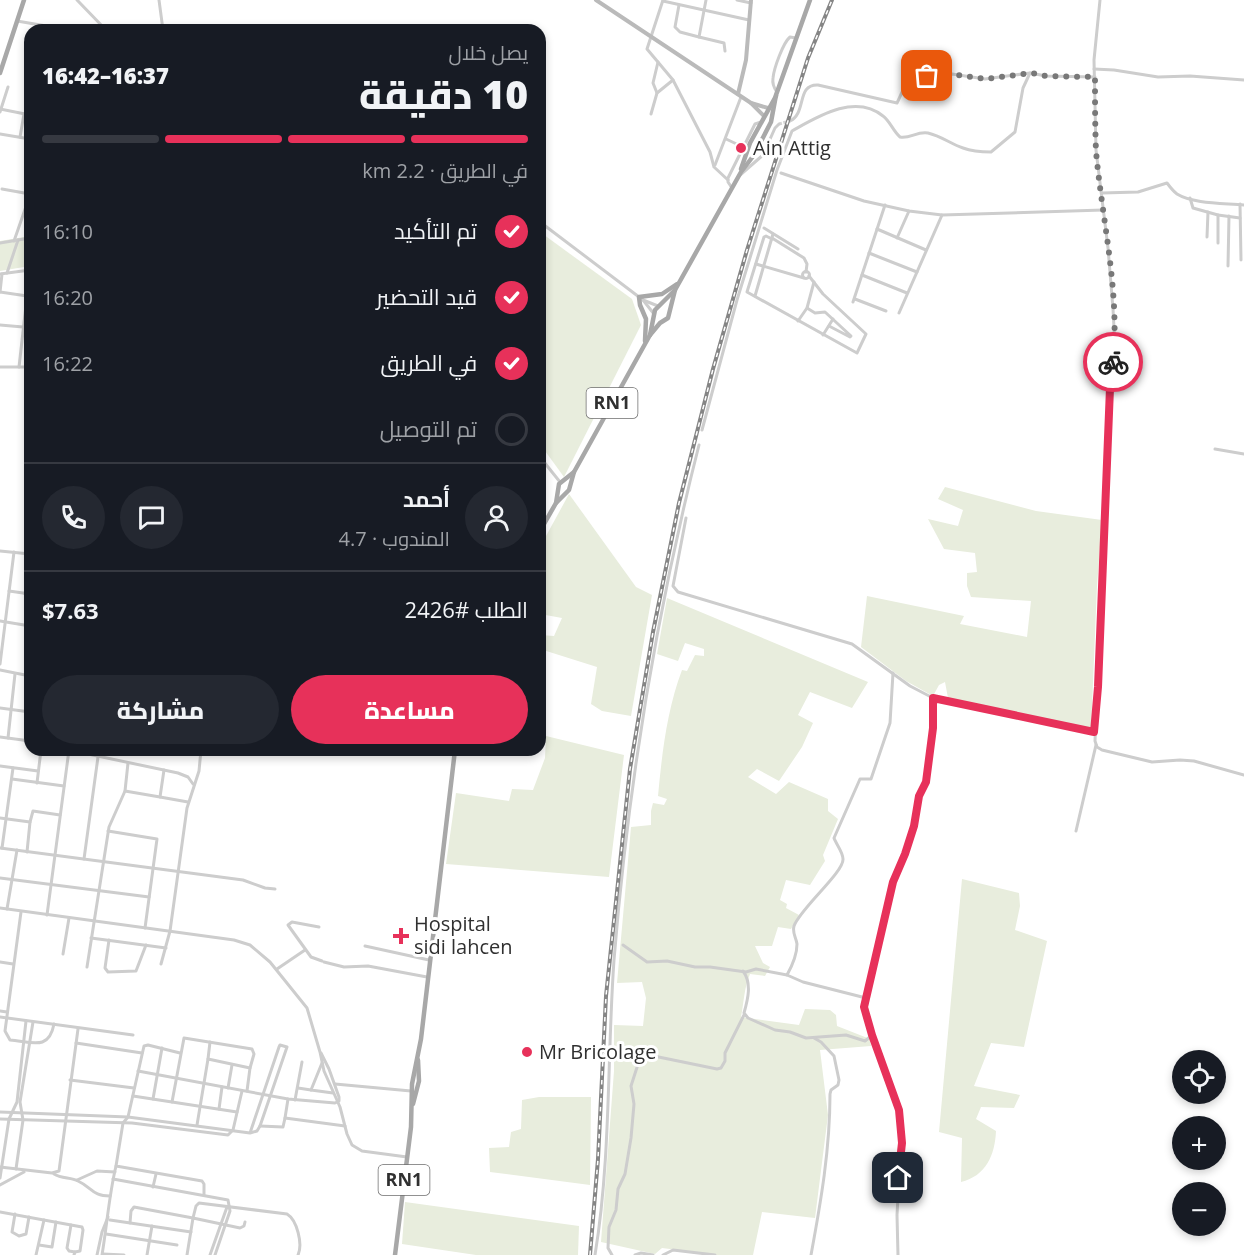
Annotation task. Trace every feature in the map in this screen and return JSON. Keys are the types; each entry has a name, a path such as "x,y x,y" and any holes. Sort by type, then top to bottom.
{"main road":[{"path":"0,73 24,0"},
{"path":"675,290 668,318 663,321 658,320 654,315 659,306 680,283 739,175 756,151 772,118 777,94 810,0"},
{"path":"739,175 746,148 777,94"},
{"path":"764,115 771,114 772,118"},
{"path":"746,148 750,153 756,151"},
{"path":"645,343 646,322 641,298 662,294 680,283"},
{"path":"659,306 666,307 669,311"},
{"name":"RN1","path":"650,335 654,315"},
{"name":"RN1","path":"570,485 574,472 645,343 663,321"},
{"name":"RN1","path":"562,482 574,472"},
{"path":"546,520 556,503 569,490 570,485 562,482 556,503"},
{"path":"559,490 565,493"},
{"name":"RN1","path":"395,1255 454,756"}],"street":[{"path":"77,0 100,24"},
{"path":"159,0 162,24"},
{"path":"596,0 751,103 764,115"},
{"path":"699,37 706,0"},
{"path":"714,166 726,139 739,96 746,60 751,1 737,0"},
{"path":"1076,831 1096,745 1094,732 1098,687 1110,388 1115,347 1108,248 1096,150 1094,69 1100,0"},
{"path":"732,188 728,180 714,166 710,152 673,80 647,48 663,1 751,20"},
{"path":"679,5 676,30 724,43 725,51"},
{"path":"17,21 35,24"},
{"path":"777,94 773,78 784,43 790,37 796,38"},
{"path":"657,93 653,83 658,62"},
{"path":"1094,69 1152,77 1190,76 1244,80"},
{"path":"790,121 796,117 804,91 811,85 821,85 897,103 911,73 927,76 951,74 985,79 1030,73 1046,76 1095,77"},
{"path":"702,430 737,300 777,170 792,131 833,109 857,107 881,114 900,137 906,138 927,133 962,148 992,152 1015,132 1023,88 1030,73"},
{"path":"651,114 657,93 673,80"},
{"path":"8,87 0,110 24,114 20,137"},
{"path":"751,103 768,108"},
{"path":"739,175 760,159 779,124"},
{"path":"0,134 24,138"},
{"path":"726,139 746,148 728,180"},
{"path":"756,151 765,150"},
{"path":"781,172 864,201 909,211 942,215 1104,210"},
{"path":"1102,193 1141,191 1167,183 1176,194 1206,202 1242,205 1241,260"},
{"path":"0,196 1,189 24,196"},
{"path":"1191,198 1193,208 1240,218"},
{"path":"885,206 853,300 886,311"},
{"path":"897,238 909,211"},
{"path":"1207,237 1208,213"},
{"path":"899,313 942,215"},
{"path":"1218,215 1218,243"},
{"path":"24,216 3,274 0,292 24,296"},
{"path":"1228,216 1228,266"},
{"path":"546,227 641,298 659,306"},
{"path":"764,228 772,237 803,257 806,262 804,278"},
{"path":"877,229 926,250"},
{"path":"798,249 772,237 764,237 747,292 857,352 866,334 823,294 806,272"},
{"path":"755,297 772,237"},
{"path":"0,243 24,239"},
{"path":"869,253 917,272"},
{"path":"756,264 804,278 809,276"},
{"path":"3,274 24,271"},
{"path":"861,274 907,293"},
{"path":"798,321 807,308 814,282"},
{"path":"641,298 654,315"},
{"path":"807,308 815,313 825,312 851,336 829,326"},
{"path":"19,367 24,319"},
{"path":"823,335 833,319"},
{"path":"0,325 23,327"},
{"path":"0,367 24,367"},
{"path":"595,1255 601,1206 615,959 626,842 641,726 654,650 673,554 699,445"},
{"path":"1215,449 1244,454"},
{"path":"546,464 562,482"},
{"path":"686,518 673,586 676,591 846,642 858,647 910,686 933,698 1094,732"},
{"path":"0,551 24,553"},
{"path":"0,664 14,552"},
{"path":"9,591 24,594"},
{"path":"0,621 24,625"},
{"path":"0,670 24,675"},
{"path":"786,975 792,964 796,947 794,926 800,915 831,880 843,862 834,837 841,819 859,780 871,779 874,775 879,752 890,723 893,673"},
{"path":"8,738 15,674"},
{"path":"898,1255 897,1215 902,1143 899,1110 864,1009 893,882 905,854 914,826 919,796 926,782 933,728 933,698"},
{"path":"0,708 24,711"},
{"path":"0,737 24,740"},
{"path":"1096,745 1102,750 1146,761 1188,760 1244,775"},
{"path":"37,783 40,756"},
{"path":"47,915 68,756"},
{"path":"94,756 164,770 188,777 193,784"},
{"path":"161,963 170,931 189,802 199,771 200,756"},
{"path":"84,859 98,757"},
{"path":"87,967 108,831 124,791 128,763"},
{"path":"0,766 38,771"},
{"path":"13,768 1,848 243,880 275,889"},
{"path":"160,797 164,770"},
{"path":"12,779 63,786"},
{"path":"124,791 189,802"},
{"path":"27,852 33,811 60,815"},
{"path":"0,818 30,822"},
{"path":"108,831 156,838 145,928"},
{"path":"7,909 17,850"},
{"path":"0,879 149,897"},
{"path":"0,908 170,931 246,944 277,969 307,1008 322,1063 350,1142 357,1149 407,1157"},
{"path":"21,912 5,1031 10,1040 43,1043 51,1036 54,1024"},
{"path":"63,954 69,918"},
{"path":"319,927 289,923 289,929 312,958 344,967 363,965 427,977"},
{"path":"91,938 166,948"},
{"path":"109,940 105,968 108,972 136,971 146,945"},
{"path":"623,945 647,962 667,961 695,967 743,971 756,969 786,975 803,982 866,998"},
{"path":"365,946 429,960"},
{"path":"277,969 305,950"},
{"path":"0,962 13,964"},
{"path":"612,1255 608,1248 609,1227 616,1210 617,1193 625,1174 629,1155 634,1104 631,1086 640,1058 644,1054 721,1068 725,1061 725,1053 744,1015 748,986 747,977 743,971"},
{"path":"0,1011 7,1012"},
{"path":"744,1015 775,1030 790,1032 806,1038 846,1035 865,1041 872,1035"},
{"path":"0,1017 133,1035"},
{"path":"0,1178 9,1119 17,1102 26,1021"},
{"path":"16,1169 23,1120 20,1102 33,1022"},
{"path":"1,1167 57,1173 78,1029"},
{"path":"822,1037 824,1046"},
{"path":"172,1102 180,1053 185,1038 252,1049 254,1054 247,1091"},
{"path":"811,1255 831,1121 830,1094 831,1090 838,1085 839,1080 834,1056 814,1038"},
{"path":"196,1126 210,1042"},
{"path":"76,1043 142,1053"},
{"path":"124,1255 103,1255 123,1123 128,1117 142,1053 146,1045 180,1053"},
{"path":"0,1112 128,1117 250,1133 257,1131 260,1126 287,1047 283,1045 279,1047 250,1133"},
{"path":"153,1099 162,1048"},
{"path":"320,1052 335,1083 339,1097 338,1103"},
{"path":"208,1059 250,1068"},
{"path":"295,1100 302,1062"},
{"path":"311,1090 322,1063"},
{"path":"228,1088 232,1065"},
{"path":"138,1071 288,1099 338,1103"},
{"path":"70,1080 135,1088"},
{"path":"335,1083 414,1092"},
{"path":"297,1087 333,1094"},
{"path":"219,1109 222,1088"},
{"path":"0,1119 123,1123 229,1135 233,1130 242,1091"},
{"path":"133,1096 237,1112"},
{"path":"260,1126 283,1127 288,1099"},
{"path":"285,1118 345,1126"},
{"path":"209,1133 210,1127"},
{"path":"116,1166 203,1182 204,1195"},
{"path":"0,1185 26,1171"},
{"path":"52,1173 64,1179 77,1180 97,1171 115,1172"},
{"path":"153,1187 156,1174"},
{"path":"113,1179 225,1198 229,1205 215,1255"},
{"path":"77,1180 96,1195 111,1196"},
{"path":"188,1255 193,1218 198,1204 229,1205 290,1215 300,1243 298,1255"},
{"path":"130,1223 131,1211 134,1207 223,1225 241,1227 244,1222"},
{"path":"0,1212 82,1227 80,1251 74,1254 67,1248 71,1225"},
{"path":"15,1214 12,1232 19,1236 26,1234 29,1217"},
{"path":"109,1217 130,1223 191,1232"},
{"path":"97,1255 102,1232 109,1217"},
{"path":"36,1255 44,1220"},
{"path":"39,1245 52,1247 56,1222"},
{"path":"210,1255 223,1225"},
{"path":"147,1255 152,1226"},
{"path":"106,1234 177,1245"},
{"path":"663,1255 673,1250 715,1255"},
{"path":"635,1255 639,1253 653,1255"}],"green space":[{"path":"546,236 632,299 641,325 564,477 546,452"},
{"path":"24,237 24,267 0,271 0,241"},
{"path":"945,487 1036,511 1102,520 1091,731 948,698 945,682 939,685 933,696 906,681 861,647 867,596 964,616 960,624 1027,637 1031,601 971,597 967,586 967,573 977,572 975,553 944,549 928,519 958,526 963,510 938,499"},
{"path":"569,494 636,587 652,595 631,716 602,711 591,704 597,667 546,651 546,635 554,636 562,618 546,615 546,536"},
{"path":"667,598 868,682 852,708 810,692 798,715 813,723 802,747 779,781 757,769 748,777 776,794 789,782 828,799 828,811 838,819 823,855 825,861 810,885 786,880 780,900 787,904 786,908 799,915 791,929 778,927 772,946 755,946 763,963 770,967 765,976 750,974 741,1017 799,1025 805,1009 830,1010 836,1015 837,1026 870,1039 871,1046 820,1050 828,1115 815,1218 762,1212 753,1255 717,1255 662,1248 655,1254 601,1242 614,1071 614,1025 643,1026 646,998 642,982 617,983 631,827 651,825 653,803 664,805 667,799 658,796 663,748 672,701 682,670 687,671 695,655 704,656 704,649 685,643 678,661 657,654"},
{"path":"546,736 624,755 609,877 446,864 456,793 509,801 512,789 533,790 545,758"},
{"path":"962,879 1019,893 1020,906 1015,930 1047,941 1024,1047 991,1043 974,1086 1020,1095 1014,1108 981,1107 976,1119 996,1131 994,1148 983,1170 961,1182 962,1138 939,1132"},
{"path":"539,1097 591,1097 590,1185 490,1172 489,1148 509,1147 511,1132 521,1129 522,1100"},
{"path":"405,1202 579,1226 578,1255 476,1255 402,1244"}],"tunnel":[{"path":"779,124 790,121"}],"railway":[{"path":"590,1255 598,1159 606,996 630,769 653,632 679,503 713,369 747,250 808,58 832,0"}],"way so far":[{"path":"927,76 951,74 985,79 1032,73 1046,76 1095,77 1096,150 1113,309 1115,347 1113,362"}],"place":[{"name":"Ain Attig","path":"741,148"},
{"name":"Hospital sidi lahcen","path":"401,936"},
{"name":"Mr Bricolage","path":"527,1052"}],"route":[{"path":"898,1178 902,1143 899,1110 864,1007 893,882 914,826 919,796 926,785 933,728 933,698 1094,732 1113,362"}]}
